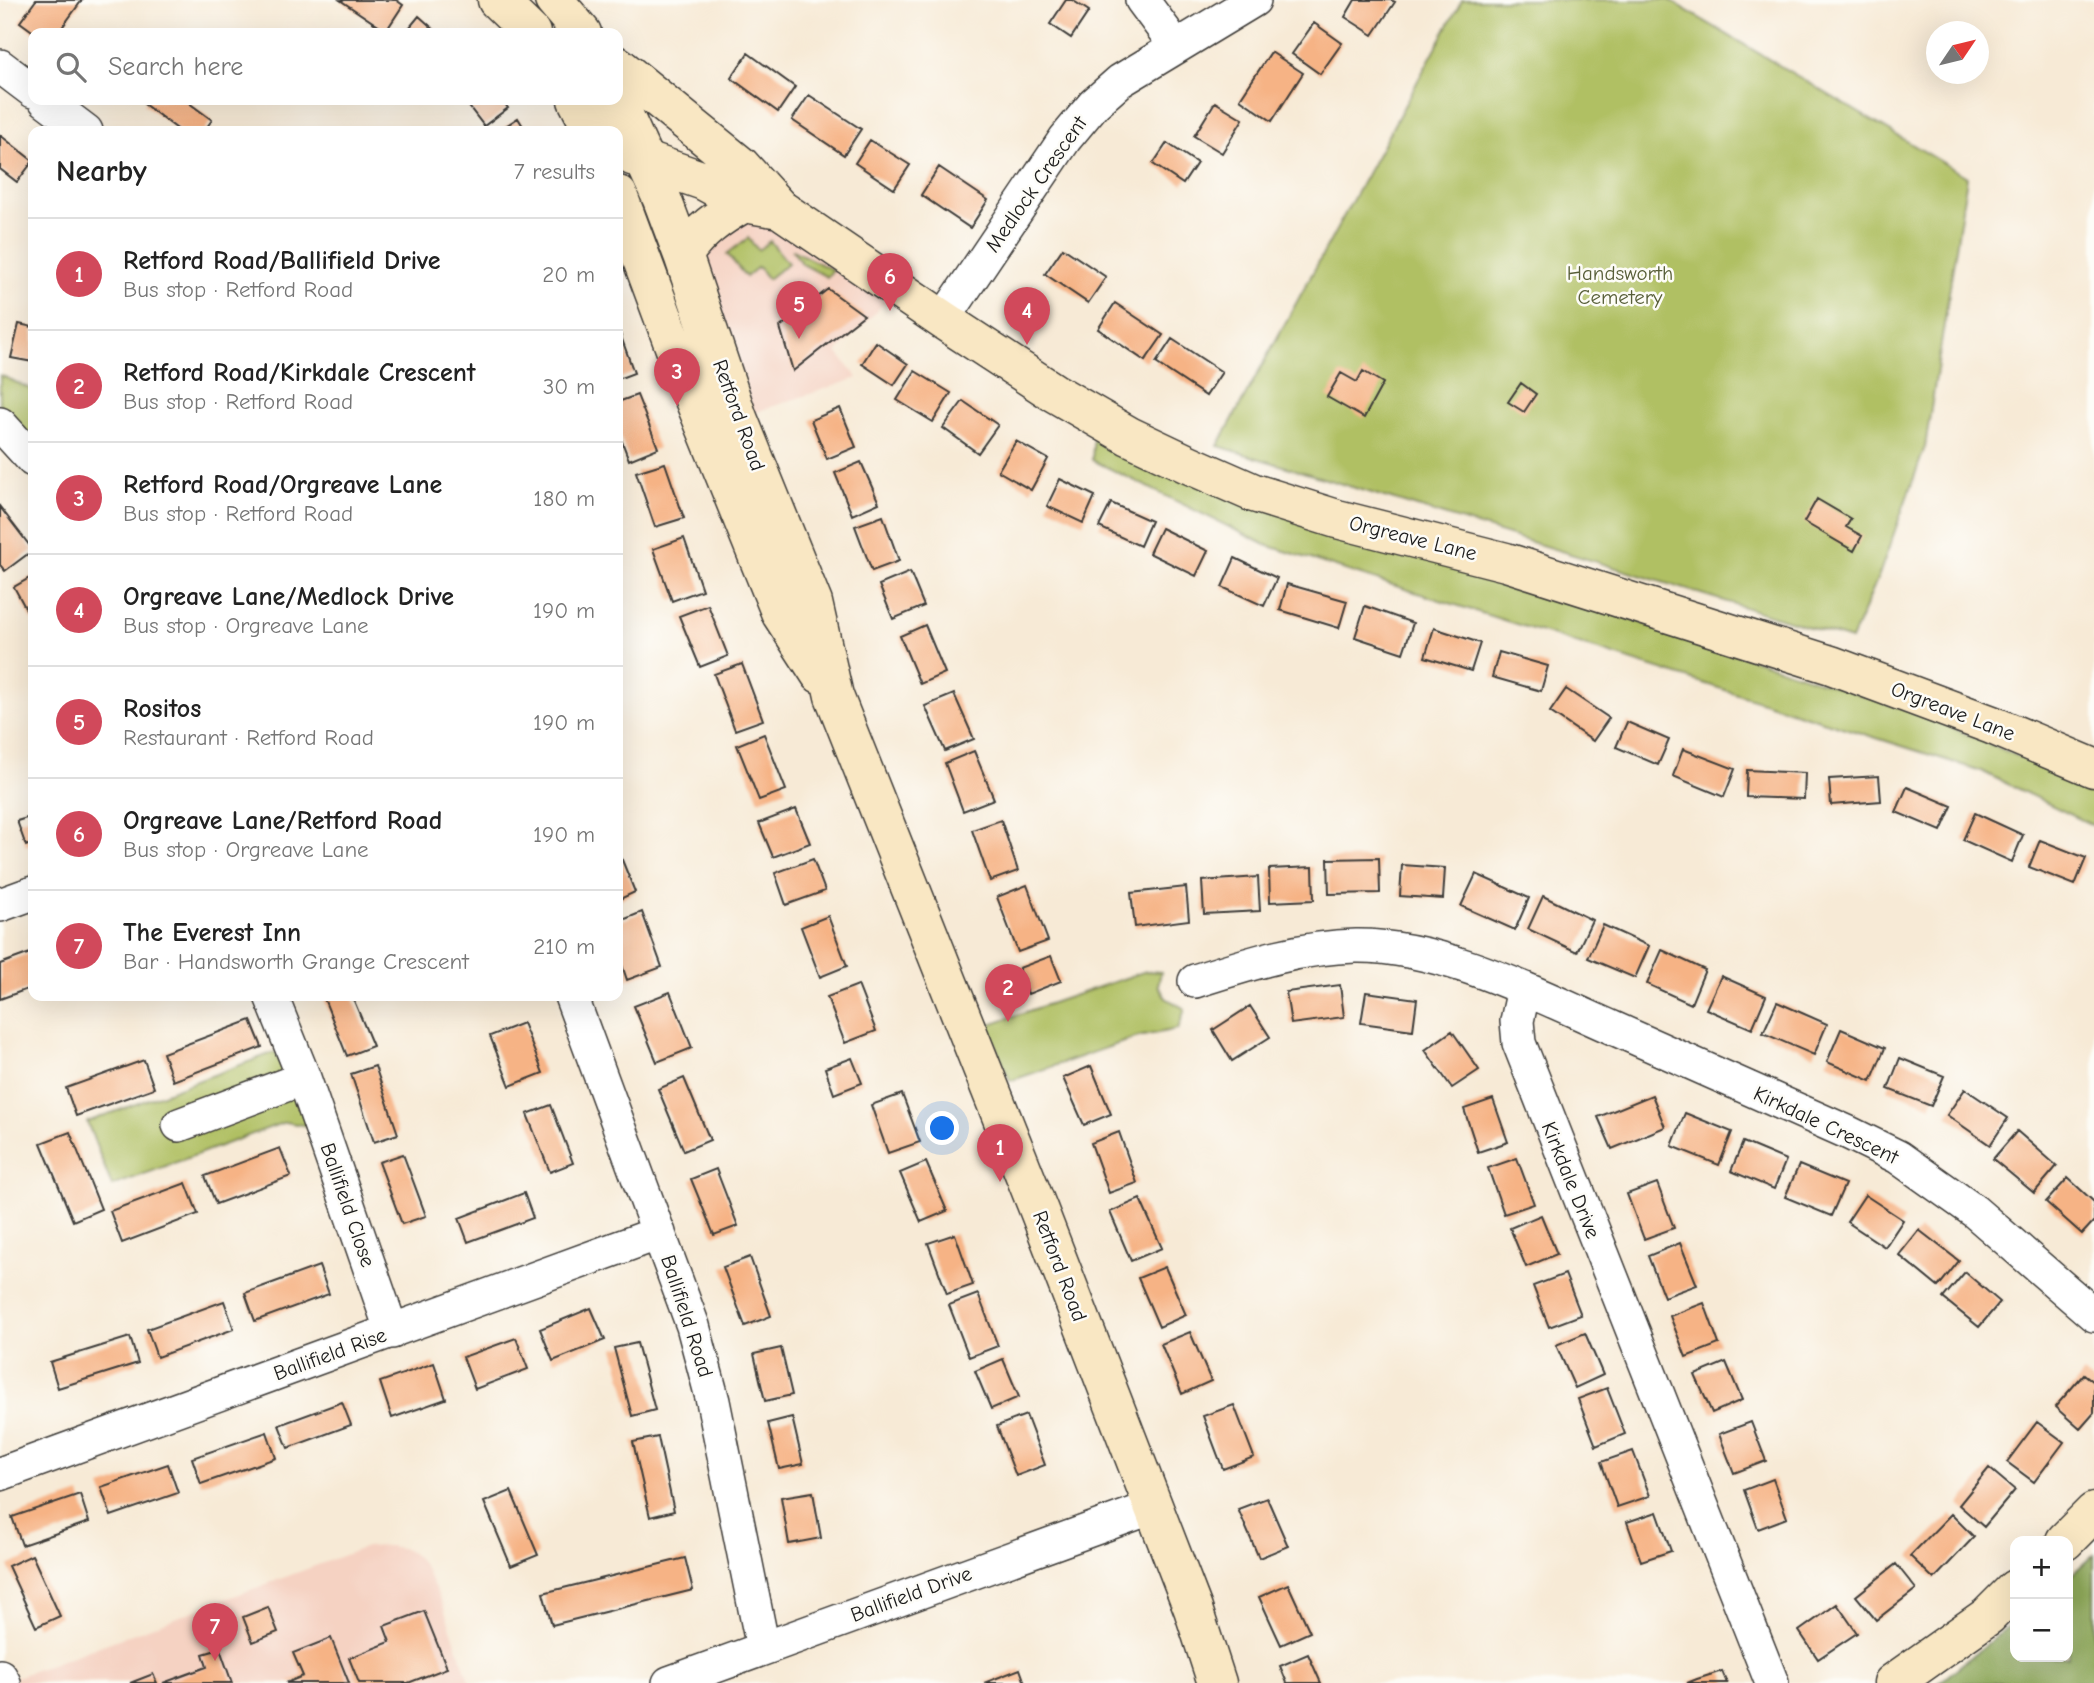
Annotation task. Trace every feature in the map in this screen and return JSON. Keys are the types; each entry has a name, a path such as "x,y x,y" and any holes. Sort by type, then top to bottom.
{"main road":[{"path":"497,0 526,28"},
{"path":"554,0 578,28"},
{"name":"Orgreave Lane","path":"623,70 741,166 762,206"},
{"path":"580,105 590,126"},
{"path":"626,137 660,125 691,126"},
{"name":"Orgreave Lane","path":"626,137 704,181 762,206 1053,392 1129,436 1254,493 1337,519 1506,562 1831,665 1992,725 2094,768"},
{"name":"Retford Road","path":"626,137 683,255 738,418 813,603 834,696 1039,1211 1193,1609 1217,1683"},
{"path":"683,255 709,225 762,206"},
{"name":"Retford Road","path":"623,208 691,392 781,614 834,696"},
{"path":"2070,1536 2094,1513"},
{"path":"1893,1683 1978,1623 2010,1594"}],"street":[{"path":"1142,0 1175,46"},
{"name":"Medlock Crescent","path":"943,320 1065,139 1094,104 1120,81 1254,0"},
{"path":"0,66 28,87"},
{"path":"52,105 79,126"},
{"path":"0,424 28,455"},
{"path":"0,905 28,895"},
{"path":"1195,981 1278,955 1358,946 1436,957 1524,989"},
{"name":"Kirkdale Crescent","path":"1524,989 1898,1157 1974,1211 2094,1315"},
{"name":"Kirkdale Drive","path":"1524,989 1517,1021 1519,1043 1772,1683"},
{"name":"Ballifield Close","path":"273,1001 304,1078 392,1332"},
{"name":"Ballifield Road","path":"573,1001 693,1326 713,1401 763,1648"},
{"path":"179,1125 304,1078"},
{"name":"Ballifield Rise","path":"0,1474 659,1233"},
{"name":"Ballifield Drive","path":"669,1683 1153,1507"},
{"path":"0,1676 4,1683"}],"shaded area":[{"path":"744,203 898,289 837,352 858,378 738,418 693,241"},
{"path":"366,1547 406,1549 418,1558 426,1570 442,1603 470,1683 3,1682"}],"green space":[{"name":"Handsworth Cemetery","path":"1462,0 1669,0 1967,177 1925,447 1879,575 1851,640 1218,446"},
{"path":"748,238 758,250 770,241 788,263 768,279 758,267 746,277 727,254"},
{"path":"792,250 833,270 827,277 802,264"},
{"path":"0,375 28,388 28,435 0,407"},
{"path":"1094,434 1516,581 1925,716 2094,789 2094,826 1981,771 1266,545 1092,460"},
{"path":"1146,971 1161,972 1158,985 1166,998 1185,1009 1178,1029 1138,1037 1010,1081 987,1025"},
{"path":"275,1052 308,1126 285,1122 112,1186 87,1122"},
{"path":"2094,1554 2094,1683 1939,1683 2010,1625 2010,1662 2073,1662 2073,1573"}],"building":[{"path":"36,0 82,0 62,28 28,28 20,22"},
{"path":"340,0 396,0 403,5 388,28 382,28"},
{"path":"1066,0 1072,0 1089,11 1071,38 1050,24"},
{"path":"1355,0 1395,2 1373,35 1345,17"},
{"path":"419,16 432,28 409,28"},
{"path":"1314,23 1342,43 1320,74 1292,54"},
{"path":"1271,52 1303,73 1272,121 1240,99"},
{"path":"748,53 795,87 778,112 731,78"},
{"path":"809,95 861,129 844,155 792,120"},
{"path":"1215,102 1243,119 1222,153 1194,136"},
{"path":"145,105 192,105 212,120 208,126 173,126"},
{"path":"468,105 506,105 508,108 484,126"},
{"path":"518,118 523,126 506,126"},
{"path":"0,135 28,157 28,168 17,182 0,169"},
{"path":"870,140 910,165 894,189 855,163"},
{"path":"1167,143 1197,163 1183,184 1153,164"},
{"path":"939,167 988,200 970,228 921,195"},
{"path":"1063,248 1106,277 1088,303 1045,274"},
{"path":"828,289 864,315 793,371 780,327"},
{"path":"1115,303 1163,335 1145,361 1098,329"},
{"path":"19,324 28,326 28,361 11,358"},
{"path":"1172,339 1222,372 1206,396 1156,363"},
{"path":"623,342 634,373 623,377"},
{"path":"876,342 908,364 894,385 862,364"},
{"path":"915,371 951,393 933,422 897,400"},
{"path":"1363,371 1383,383 1364,418 1327,397 1341,373 1357,382"},
{"path":"1521,383 1536,394 1524,412 1508,402"},
{"path":"637,395 658,448 629,460 623,444 623,400"},
{"path":"963,401 998,425 978,453 943,428"},
{"path":"840,408 856,447 827,459 811,420"},
{"path":"1016,441 1048,459 1031,490 998,471"},
{"path":"861,462 879,503 852,515 835,473"},
{"path":"665,463 684,518 655,527 636,472"},
{"path":"1060,479 1095,496 1083,523 1047,506"},
{"path":"1817,499 1851,519 1846,527 1862,536 1854,551 1804,522"},
{"path":"1111,503 1151,521 1140,546 1099,527"},
{"path":"0,507 28,543 28,554 5,571 0,565"},
{"path":"883,516 899,561 872,571 855,526"},
{"path":"1161,528 1208,551 1196,576 1149,553"},
{"path":"684,538 702,590 672,601 653,549"},
{"path":"1235,558 1277,578 1264,606 1222,587"},
{"path":"910,572 924,606 893,619 879,585"},
{"path":"28,579 28,613 14,587"},
{"path":"1287,584 1347,601 1339,628 1280,610"},
{"path":"708,605 728,656 700,667 679,616"},
{"path":"1365,606 1413,623 1403,653 1355,637"},
{"path":"925,625 945,673 920,684 900,636"},
{"path":"1434,628 1480,643 1471,671 1425,657"},
{"path":"1499,652 1548,666 1541,691 1492,677"},
{"path":"742,664 763,720 735,730 714,674"},
{"path":"1566,689 1609,718 1593,741 1550,712"},
{"path":"954,694 974,739 945,751 925,706"},
{"path":"1627,722 1669,740 1658,765 1616,747"},
{"path":"764,734 786,790 759,800 737,745"},
{"path":"1683,749 1735,769 1724,797 1673,776"},
{"path":"974,751 994,799 963,811 945,763"},
{"path":"1747,770 1805,773 1804,799 1746,797"},
{"path":"1879,776 1881,801 1831,805 1829,779"},
{"path":"1907,787 1952,806 1941,831 1896,812"},
{"path":"796,809 810,843 773,857 759,823"},
{"path":"1975,813 2023,835 2012,862 1963,840"},
{"path":"28,818 26,846 17,821"},
{"path":"1001,820 1018,871 990,881 972,830"},
{"path":"2040,840 2086,858 2075,885 2029,867"},
{"path":"1379,858 1380,893 1329,894 1328,859"},
{"path":"813,859 825,891 786,905 775,873"},
{"path":"623,862 635,892 623,898"},
{"path":"1402,865 1445,868 1443,899 1400,896"},
{"path":"1313,867 1314,900 1270,902 1269,869"},
{"path":"1476,874 1529,898 1515,930 1461,906"},
{"path":"1258,877 1260,911 1204,914 1202,881"},
{"path":"1027,885 1048,941 1018,952 997,897"},
{"path":"1186,887 1189,920 1135,927 1131,893"},
{"path":"1543,896 1592,920 1577,952 1528,929"},
{"path":"642,912 662,967 627,980 623,968 623,920"},
{"path":"828,916 847,966 820,977 801,927"},
{"path":"1603,925 1649,946 1635,978 1588,958"},
{"path":"1662,950 1705,970 1691,1004 1647,984"},
{"path":"28,954 28,989 0,999 0,964"},
{"path":"1051,956 1061,981 1028,994 1019,968"},
{"path":"1721,976 1766,996 1752,1029 1706,1009"},
{"path":"858,985 876,1031 845,1043 827,997"},
{"path":"1340,985 1344,1017 1291,1024 1286,992"},
{"path":"670,992 692,1048 657,1062 634,1006"},
{"path":"1366,992 1417,999 1413,1030 1361,1023"},
{"path":"325,1001 354,1001 373,1046 347,1056"},
{"path":"1777,1002 1827,1024 1814,1055 1763,1033"},
{"path":"1250,1006 1270,1037 1232,1061 1213,1030"},
{"path":"251,1020 262,1047 173,1081 163,1053"},
{"path":"523,1023 543,1073 510,1086 490,1036"},
{"path":"1841,1029 1885,1048 1871,1081 1827,1062"},
{"path":"1452,1031 1479,1070 1452,1088 1425,1050"},
{"path":"852,1058 862,1083 834,1094 825,1068"},
{"path":"1900,1058 1944,1076 1931,1106 1888,1089"},
{"path":"144,1060 154,1088 76,1116 66,1088"},
{"path":"375,1066 398,1134 374,1142 351,1074"},
{"path":"1091,1066 1111,1114 1084,1125 1063,1078"},
{"path":"684,1078 710,1140 684,1151 658,1089"},
{"path":"1965,1089 2008,1118 1990,1145 1947,1115"},
{"path":"902,1094 920,1142 888,1153 871,1105"},
{"path":"1652,1095 1665,1127 1612,1149 1598,1117"},
{"path":"1493,1099 1508,1142 1478,1152 1464,1109"},
{"path":"551,1105 573,1163 550,1172 527,1114"},
{"path":"1685,1113 1732,1132 1719,1165 1672,1146"},
{"path":"2017,1131 2057,1166 2034,1193 1993,1159"},
{"path":"70,1132 101,1209 73,1221 41,1143"},
{"path":"1119,1132 1137,1183 1109,1193 1091,1143"},
{"path":"1743,1142 1786,1160 1774,1189 1731,1171"},
{"path":"280,1148 291,1176 216,1204 205,1176"},
{"path":"403,1154 426,1216 402,1224 379,1162"},
{"path":"1517,1158 1534,1204 1504,1214 1488,1168"},
{"path":"926,1162 947,1211 921,1222 900,1173"},
{"path":"1799,1165 1845,1184 1831,1216 1785,1197"},
{"path":"716,1169 738,1226 714,1235 691,1179"},
{"path":"2068,1178 2094,1202 2094,1221 2082,1234 2046,1202"},
{"path":"186,1183 198,1214 122,1243 110,1211"},
{"path":"1657,1183 1674,1228 1644,1239 1627,1194"},
{"path":"524,1193 533,1218 468,1242 459,1218"},
{"path":"1865,1195 1903,1220 1885,1247 1847,1222"},
{"path":"1140,1199 1162,1248 1131,1261 1110,1212"},
{"path":"1541,1215 1557,1254 1526,1267 1510,1228"},
{"path":"1919,1230 1959,1261 1938,1287 1899,1255"},
{"path":"955,1234 973,1285 947,1294 928,1243"},
{"path":"1680,1243 1697,1285 1664,1297 1648,1256"},
{"path":"750,1257 771,1316 745,1326 723,1267"},
{"path":"319,1266 329,1294 255,1321 245,1293"},
{"path":"1165,1267 1186,1315 1159,1327 1138,1278"},
{"path":"1965,1272 2000,1302 1979,1327 1943,1298"},
{"path":"1565,1274 1581,1315 1549,1327 1533,1286"},
{"path":"978,1294 998,1346 969,1357 949,1305"},
{"path":"224,1301 234,1329 157,1357 147,1329"},
{"path":"1704,1303 1719,1344 1686,1357 1670,1316"},
{"path":"591,1308 605,1340 553,1361 540,1329"},
{"path":"1190,1332 1211,1381 1182,1394 1161,1344"},
{"path":"1585,1333 1603,1375 1575,1388 1556,1345"},
{"path":"130,1337 138,1363 58,1388 50,1362"},
{"path":"516,1338 528,1369 475,1389 463,1357"},
{"path":"637,1343 655,1410 632,1416 614,1348"},
{"path":"781,1348 792,1395 765,1401 754,1354"},
{"path":"1003,1359 1019,1397 991,1409 975,1371"},
{"path":"1726,1362 1742,1400 1712,1413 1695,1375"},
{"path":"434,1363 446,1399 392,1418 380,1382"},
{"path":"2084,1374 2094,1382 2094,1413 2080,1429 2055,1407"},
{"path":"1607,1388 1625,1434 1596,1446 1578,1399"},
{"path":"342,1402 351,1425 288,1448 279,1425"},
{"path":"1234,1405 1254,1457 1223,1469 1203,1416"},
{"path":"1026,1415 1045,1465 1016,1476 997,1426"},
{"path":"792,1417 803,1464 779,1469 768,1423"},
{"path":"1751,1422 1766,1461 1734,1473 1719,1434"},
{"path":"2037,1422 2064,1442 2034,1482 2007,1462"},
{"path":"267,1432 276,1458 201,1484 192,1458"},
{"path":"658,1437 674,1511 650,1517 633,1442"},
{"path":"1633,1451 1650,1496 1617,1507 1601,1462"},
{"path":"168,1464 178,1493 111,1516 101,1487"},
{"path":"1989,1468 2015,1490 1984,1527 1959,1505"},
{"path":"1773,1479 1787,1518 1758,1529 1744,1490"},
{"path":"511,1491 538,1555 511,1566 484,1502"},
{"path":"813,1492 821,1538 789,1544 781,1497"},
{"path":"80,1494 89,1522 22,1545 12,1517"},
{"path":"1267,1498 1288,1546 1259,1558 1238,1509"},
{"path":"1657,1512 1671,1551 1641,1561 1627,1522"},
{"path":"1951,1514 1974,1537 1934,1579 1910,1556"},
{"path":"32,1555 60,1616 36,1627 8,1566"},
{"path":"685,1558 693,1590 552,1625 543,1593"},
{"path":"1896,1564 1916,1589 1876,1620 1856,1596"},
{"path":"1288,1584 1310,1632 1281,1645 1259,1597"},
{"path":"1837,1604 1857,1633 1818,1659 1799,1631"},
{"path":"268,1607 278,1632 253,1642 243,1617"},
{"path":"424,1611 447,1668 408,1683 359,1683 349,1658 390,1642 384,1626"},
{"path":"331,1638 349,1683 286,1683 303,1676 293,1653"},
{"path":"220,1649 232,1683 163,1683 207,1667 203,1654"},
{"path":"1308,1654 1321,1683 1287,1683 1280,1666"},
{"path":"1020,1669 1025,1683 984,1683"},
{"path":"1722,1671 1727,1683 1687,1683 1697,1679"},
{"path":"153,1674 157,1683 130,1683"}],"place":[{"name":"Orgreave Lane/Retford Road","path":"890,311"},
{"name":"Rositos","path":"799,339"},
{"name":"Orgreave Lane/Medlock Drive","path":"1027,345"},
{"name":"Retford Road/Orgreave Lane","path":"677,406"},
{"name":"Retford Road/Kirkdale Crescent","path":"1008,1022"},
{"name":"Retford Road/Ballifield Drive","path":"1000,1182"},
{"name":"The Everest Inn","path":"215,1661"}]}
